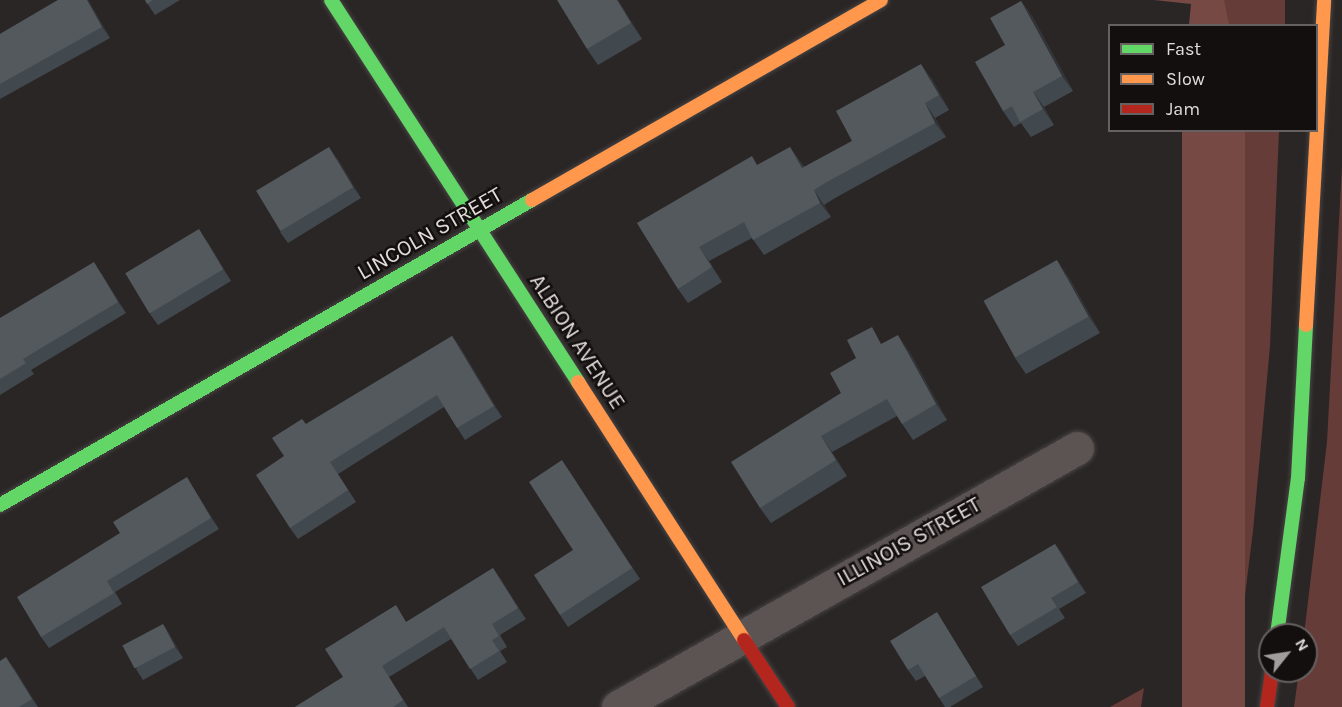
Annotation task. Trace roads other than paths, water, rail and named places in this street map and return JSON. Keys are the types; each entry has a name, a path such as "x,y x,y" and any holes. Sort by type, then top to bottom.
{"main road":[{"name":"ALBION AVENUE","path":"331,0 788,707"},
{"name":"LINCOLN STREET","path":"0,505 881,0"},
{"path":"1318,110 1324,0"},
{"path":"1279,623 1298,478 1317,132"},
{"path":"1268,707 1271,683"}],"street":[{"name":"ILLINOIS STREET","path":"618,707 1077,448"}]}
